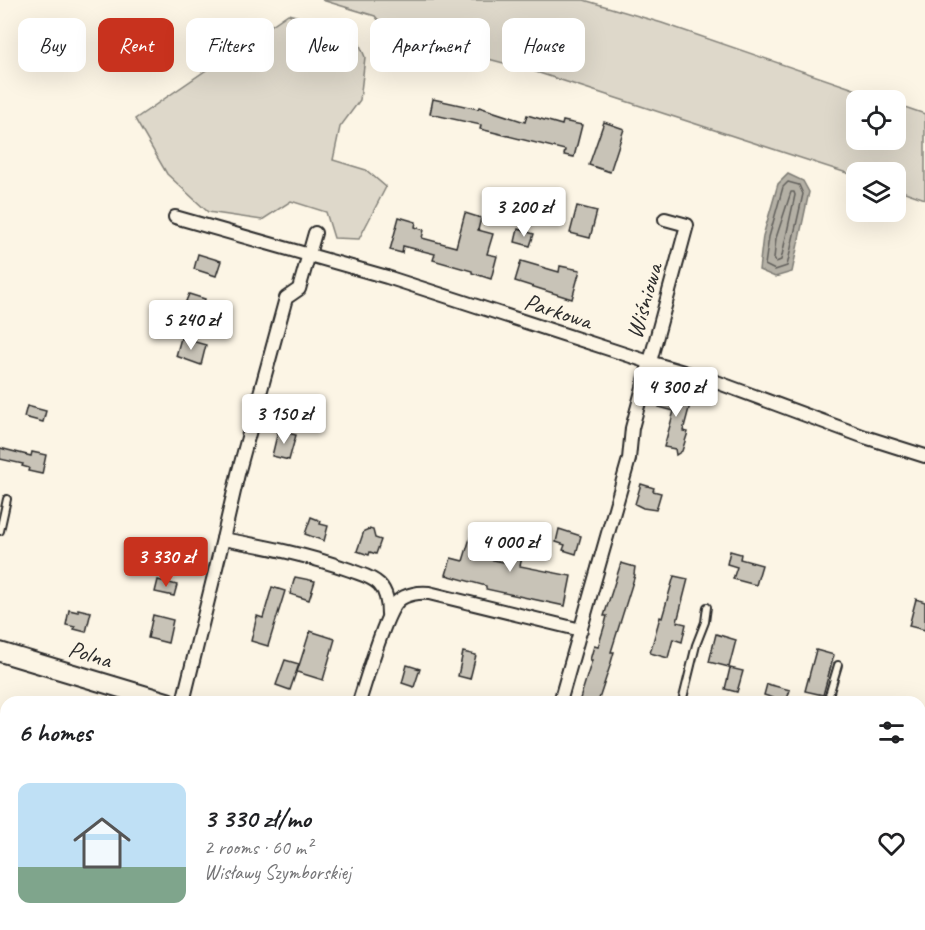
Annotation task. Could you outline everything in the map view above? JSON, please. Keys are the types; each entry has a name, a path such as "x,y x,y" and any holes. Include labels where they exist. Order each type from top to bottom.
{"street":[{"name":"Parkowa","path":"175,217 387,277 711,380 865,437 925,456"},
{"name":"Wiśniowa","path":"562,696 629,459 632,428 687,225 665,219"},
{"path":"184,696 237,474 286,298 299,289 315,234"},
{"path":"223,539 302,554 368,577 384,590 388,601 388,615"},
{"path":"361,696 388,615 398,600 410,595 424,592 581,630"},
{"name":"Polna","path":"0,652 147,696"}],"lane":[{"path":"0,531 7,499"},
{"path":"683,696 696,645 705,622 707,607"},
{"path":"829,696 838,664"}],"shaded area":[{"path":"322,0 584,0 662,23 857,90 846,90 846,150 906,150 906,107 925,114 925,199 906,192 906,162 846,162 846,173 536,72 585,72 585,18 502,18 502,63 490,60 490,18 377,18"},
{"path":"288,14 304,18 286,18 286,72 358,72 358,40 365,57 360,100 340,127 333,160 366,170 386,187 359,239 334,238 326,212 291,201 262,220 208,212 167,174 135,119 203,72 274,72 274,24"}],"water":[{"path":"788,174 803,181 809,192 792,272 775,277 759,270 763,236 778,184"}],"building":[{"path":"433,99 478,109 479,107 525,122 527,115 562,125 563,121 582,125 574,157 564,155 565,150 480,129 481,125 430,114"},
{"path":"604,122 624,129 610,172 589,165"},
{"path":"577,206 597,211 590,238 570,233"},
{"path":"465,213 481,218 478,230 493,234 487,254 497,256 491,279 433,260 435,254 403,246 402,253 390,250 399,217 416,222 415,227 424,230 422,238 456,247"},
{"path":"518,229 534,234 530,246 515,242"},
{"path":"198,254 221,261 216,276 194,269"},
{"path":"521,261 559,272 560,266 580,270 572,299 515,281"},
{"path":"189,294 205,299 199,324 179,318"},
{"path":"181,338 206,345 201,365 176,356"},
{"path":"663,389 692,397 683,431 688,432 682,451 676,455 675,449 664,447 674,411 659,407"},
{"path":"27,406 46,411 43,422 24,417"},
{"path":"278,431 296,435 289,460 272,456"},
{"path":"0,448 31,456 32,452 46,455 42,474 28,471 29,468 22,466 23,464 0,459"},
{"path":"641,484 661,493 656,510 635,504"},
{"path":"311,517 321,521 320,524 328,526 324,541 305,534"},
{"path":"559,529 581,536 576,554 563,550 565,545 556,542"},
{"path":"373,530 375,538 381,540 376,554 370,552 369,555 357,551 364,531"},
{"path":"518,530 528,532 520,566 571,576 565,606 486,589 486,586 446,575 451,558 463,561 471,535 488,540 483,558 508,563"},
{"path":"730,551 741,554 740,559 762,565 756,585 733,579 737,567 727,564"},
{"path":"621,563 635,567 635,575 600,696 581,696 594,646 598,647 605,624 607,616 604,616"},
{"path":"674,576 688,579 677,622 686,624 682,642 673,639 668,658 650,653"},
{"path":"295,577 315,581 309,600 290,594"},
{"path":"158,580 177,585 174,596 155,592"},
{"path":"272,587 285,591 268,646 251,641 257,616 263,618"},
{"path":"916,599 925,602 925,630 909,626"},
{"path":"78,609 91,612 86,632 66,625 69,610 78,612"},
{"path":"153,615 173,620 168,643 148,638"},
{"path":"310,631 335,639 323,680 297,672"},
{"path":"716,634 736,640 729,667 709,662"},
{"path":"816,650 834,655 823,695 805,691"},
{"path":"463,652 476,655 470,679 458,676"},
{"path":"285,660 299,664 290,690 276,685"},
{"path":"407,665 420,669 414,687 402,683"},
{"path":"730,668 743,671 737,692 725,689"},
{"path":"767,684 790,690 788,696 764,695"}]}
